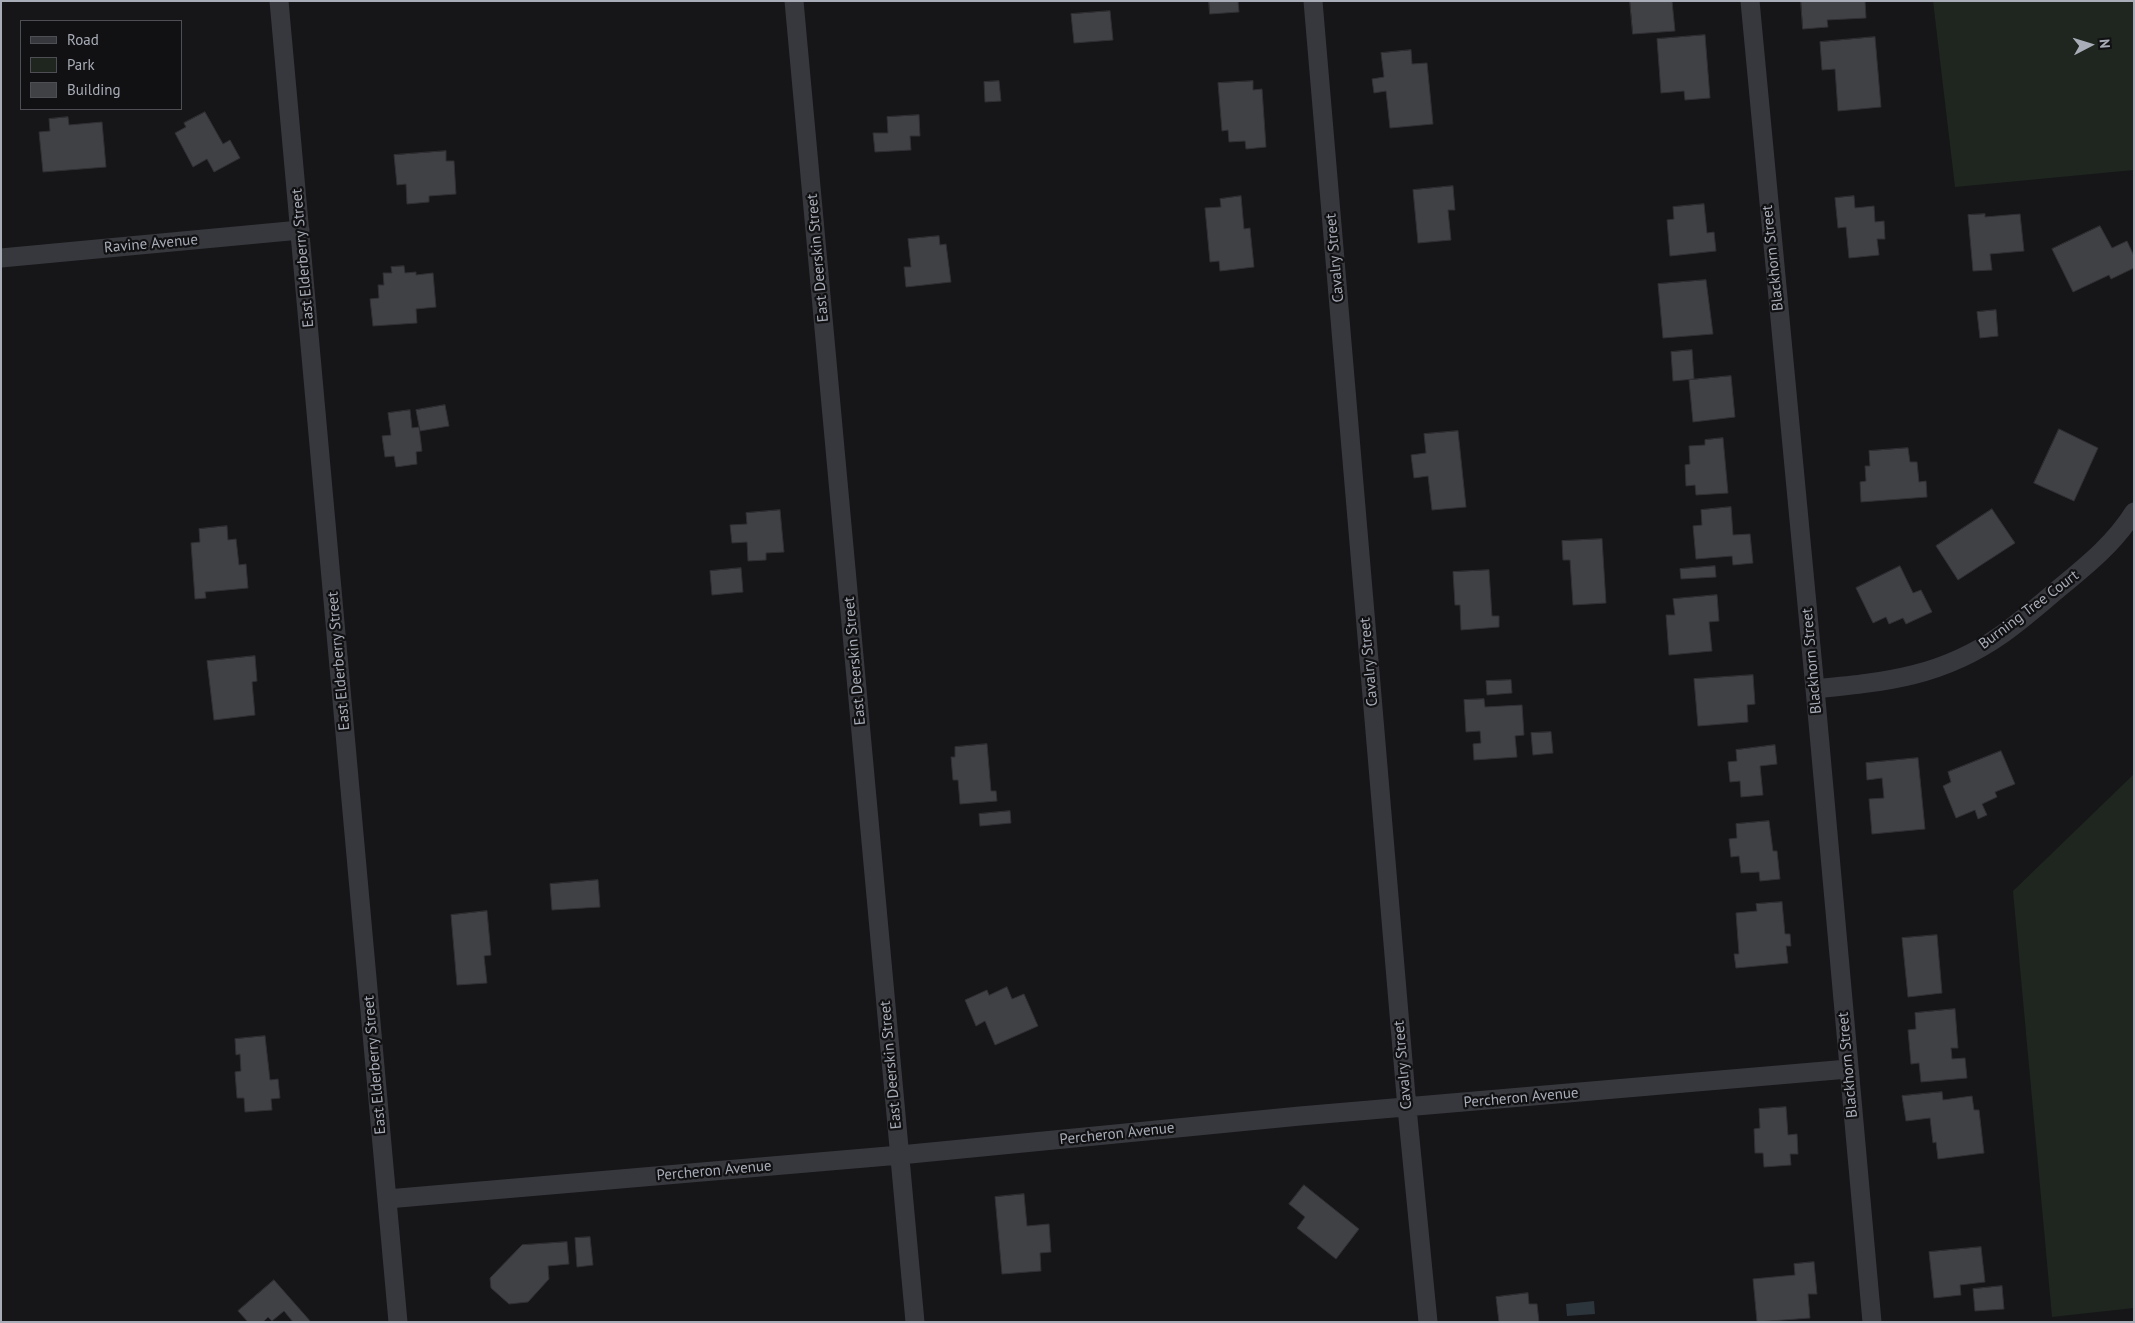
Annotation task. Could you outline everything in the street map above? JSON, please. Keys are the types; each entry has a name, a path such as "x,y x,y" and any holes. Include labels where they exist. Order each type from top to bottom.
{"street":[{"name":"East Elderberry Street","path":"279,1 398,1322"},
{"name":"East Deerskin Street","path":"794,1 915,1322"},
{"name":"Cavalry Street","path":"1313,1 1407,1108 1428,1322"},
{"name":"Blackhorn Street","path":"1750,1 1872,1322"},
{"name":"Ravine Avenue","path":"1,258 300,230"},
{"name":"Burning Tree Court","path":"1815,689 1886,682 1938,669 1972,653 2002,635 2098,556 2123,530 2134,512"},
{"name":"Percheron Avenue","path":"387,1199 900,1155 1300,1116 1848,1069"}],"green space":[{"path":"1933,1 2134,1 2134,170 1955,187"},
{"path":"2134,774 2134,1308 2052,1317 2013,891"}],"shaded area":[{"path":"1594,1301 1595,1314 1567,1316 1566,1304"}],"building":[{"path":"1209,1 1238,1 1239,12 1210,14"},
{"path":"1630,1 1672,1 1675,31 1633,34"},
{"path":"1801,1 1865,1 1866,18 1827,20 1828,27 1803,29"},
{"path":"1110,11 1113,40 1074,43 1071,14"},
{"path":"1705,35 1710,98 1685,100 1684,91 1661,93 1657,39"},
{"path":"1875,37 1881,107 1838,111 1835,69 1822,70 1820,42"},
{"path":"1411,50 1412,64 1427,63 1433,124 1390,128 1386,91 1374,93 1372,79 1384,77 1381,53"},
{"path":"999,81 1001,101 985,102 984,82"},
{"path":"1253,81 1253,90 1262,89 1266,147 1246,149 1245,141 1229,142 1228,130 1222,131 1218,83"},
{"path":"205,112 223,144 230,140 240,158 214,172 207,159 193,167 175,133 186,127 184,123"},
{"path":"919,115 920,136 910,136 911,150 875,152 873,133 888,133 887,117"},
{"path":"68,117 69,125 102,122 106,167 43,172 39,132 50,131 49,119"},
{"path":"446,151 446,161 454,161 456,194 429,196 429,202 407,204 406,184 397,185 394,155"},
{"path":"1453,186 1455,210 1448,210 1451,240 1418,243 1413,190"},
{"path":"1241,196 1244,229 1250,228 1254,267 1220,271 1219,261 1210,262 1205,208 1221,207 1220,199"},
{"path":"1854,196 1855,208 1874,206 1875,222 1884,221 1885,239 1877,239 1879,255 1849,258 1846,227 1838,228 1835,198"},
{"path":"1704,204 1707,233 1714,232 1716,251 1670,256 1667,220 1674,219 1673,207"},
{"path":"1985,214 1985,217 2020,214 2024,251 1990,254 1992,270 1973,271 1968,215"},
{"path":"2100,226 2112,248 2127,241 2134,256 2134,268 2111,279 2109,275 2073,292 2052,249"},
{"path":"939,236 940,245 946,244 951,282 906,287 904,267 911,267 908,239"},
{"path":"404,266 405,273 416,272 416,275 433,273 436,307 416,309 417,323 373,326 370,299 379,298 378,285 384,285 383,273 392,273 391,267"},
{"path":"1706,280 1713,334 1663,338 1658,284"},
{"path":"1996,310 1998,336 1980,338 1977,312"},
{"path":"1692,350 1694,379 1673,381 1671,352"},
{"path":"1731,376 1735,417 1693,422 1689,380"},
{"path":"445,405 449,426 420,431 416,410"},
{"path":"410,410 412,428 419,427 422,451 416,452 417,464 396,467 394,456 385,457 382,436 391,435 388,413"},
{"path":"2059,429 2098,448 2074,501 2034,483"},
{"path":"1458,431 1466,507 1432,510 1428,476 1414,478 1411,455 1426,453 1424,434"},
{"path":"1723,438 1728,493 1696,495 1695,485 1686,486 1685,465 1690,464 1689,446 1705,445 1705,440"},
{"path":"1908,448 1910,462 1917,462 1919,482 1926,481 1927,497 1861,502 1860,482 1866,481 1865,466 1870,466 1869,451"},
{"path":"1731,507 1733,535 1750,534 1753,563 1733,565 1732,556 1696,559 1693,526 1702,525 1701,510"},
{"path":"1992,509 2015,543 1958,580 1936,546"},
{"path":"780,510 784,552 766,553 766,560 748,561 747,542 732,543 730,525 747,524 746,513"},
{"path":"227,526 228,540 236,539 239,565 246,564 248,588 205,592 206,598 195,599 191,543 200,542 199,529"},
{"path":"1602,539 1606,603 1573,605 1570,560 1563,560 1562,541"},
{"path":"1715,566 1716,577 1681,579 1680,569"},
{"path":"1900,566 1913,593 1921,590 1932,612 1906,624 1903,618 1889,624 1886,617 1873,623 1856,588"},
{"path":"741,568 743,592 712,595 710,571"},
{"path":"1489,570 1492,616 1499,616 1499,627 1461,630 1460,605 1455,605 1453,572"},
{"path":"1717,595 1719,621 1709,622 1712,651 1669,655 1666,615 1675,615 1673,599"},
{"path":"255,656 257,681 252,682 255,715 214,720 207,661"},
{"path":"1753,675 1755,704 1747,705 1748,722 1698,726 1694,679"},
{"path":"1511,680 1512,693 1487,695 1486,681"},
{"path":"1484,699 1485,707 1522,705 1524,735 1515,736 1517,757 1474,760 1473,744 1481,743 1480,731 1466,732 1464,700"},
{"path":"1551,732 1553,753 1533,755 1531,733"},
{"path":"987,744 991,791 996,791 997,801 960,804 958,780 953,780 951,757 955,757 955,747"},
{"path":"1775,745 1777,764 1760,766 1763,795 1741,797 1740,781 1730,782 1728,762 1737,761 1736,750"},
{"path":"2001,751 2015,784 1995,792 1997,797 1982,804 1987,815 1978,819 1975,810 1956,818 1943,786 1951,782 1948,772"},
{"path":"1918,758 1925,829 1872,834 1869,799 1884,798 1882,778 1867,780 1866,763"},
{"path":"1010,811 1011,823 980,826 979,814"},
{"path":"1769,821 1773,851 1777,851 1780,879 1760,881 1759,872 1741,873 1739,856 1731,857 1729,839 1737,838 1736,824"},
{"path":"598,880 600,907 552,910 550,884"},
{"path":"1782,902 1785,934 1790,934 1791,946 1786,946 1788,963 1736,968 1734,954 1739,954 1736,913 1757,911 1756,904"},
{"path":"487,911 491,955 484,956 487,983 457,985 451,915"},
{"path":"1937,935 1942,993 1908,997 1902,938"},
{"path":"1007,987 1012,999 1024,994 1038,1026 995,1045 985,1021 976,1026 965,1000 987,990 989,995"},
{"path":"1955,1009 1958,1048 1951,1048 1952,1059 1965,1058 1967,1078 1921,1082 1919,1063 1911,1064 1908,1030 1916,1029 1915,1013"},
{"path":"265,1036 270,1080 278,1079 280,1098 271,1099 272,1110 245,1112 244,1098 237,1098 235,1072 241,1071 240,1054 236,1055 235,1039"},
{"path":"1942,1092 1943,1100 1972,1096 1974,1110 1979,1110 1984,1153 1938,1159 1936,1142 1933,1143 1930,1118 1906,1121 1902,1096"},
{"path":"1786,1107 1788,1135 1797,1134 1798,1154 1790,1154 1791,1165 1764,1167 1763,1153 1755,1153 1754,1129 1760,1128 1759,1109"},
{"path":"1304,1185 1359,1229 1336,1259 1297,1228 1305,1217 1289,1204"},
{"path":"1024,1194 1027,1226 1049,1224 1051,1252 1040,1253 1041,1271 1002,1274 995,1197"},
{"path":"590,1237 593,1265 577,1267 575,1238"},
{"path":"567,1242 569,1264 548,1266 549,1279 528,1302 509,1304 491,1288 490,1278 522,1245"},
{"path":"1981,1247 1985,1282 1960,1285 1961,1295 1934,1298 1929,1252"},
{"path":"1814,1262 1817,1294 1808,1294 1810,1318 1757,1322 1753,1279 1795,1275 1794,1264"},
{"path":"274,1280 311,1322 293,1322 284,1311 272,1321 268,1317 263,1322 248,1322 238,1311"},
{"path":"2002,1286 2004,1309 1975,1311 1973,1289"},
{"path":"1528,1293 1529,1304 1537,1304 1539,1322 1499,1322 1496,1297"}]}
